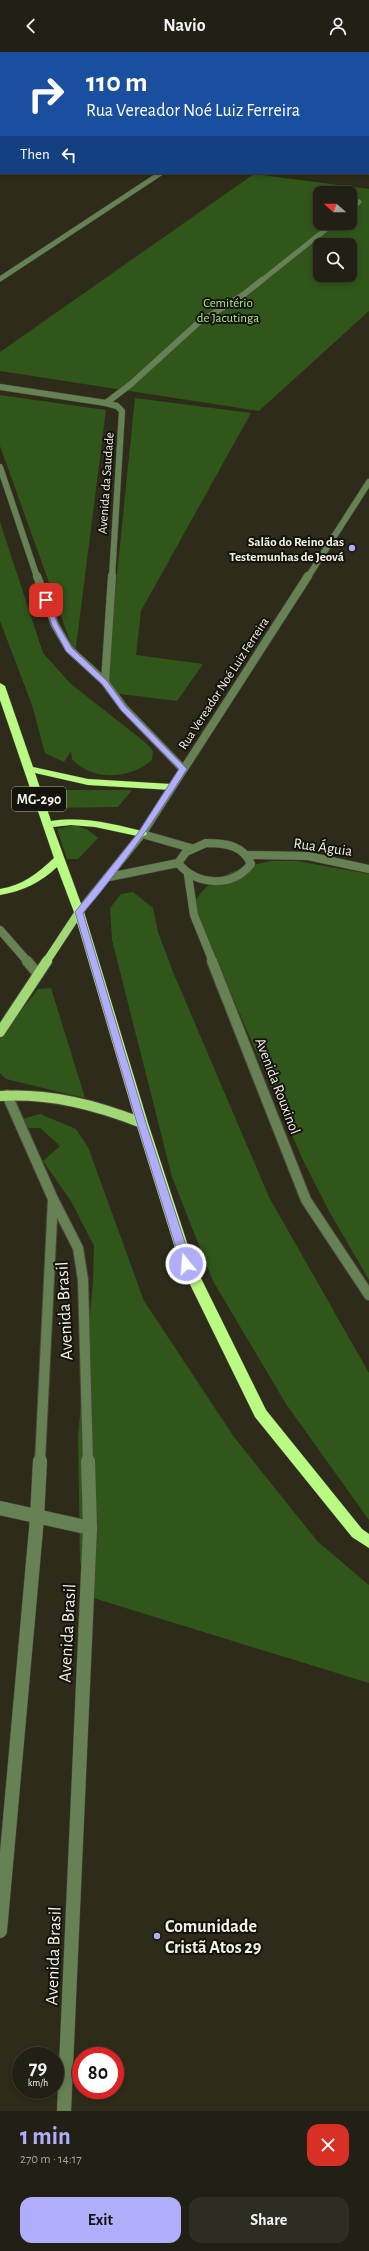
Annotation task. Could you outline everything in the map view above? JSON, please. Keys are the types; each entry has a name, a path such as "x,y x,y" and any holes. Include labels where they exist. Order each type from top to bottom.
{"highway":[{"name":"MG-290","path":"0,686 58,859 79,912 186,1264 260,1413 357,1533 369,1542"},
{"path":"28,769 88,782 171,787"},
{"path":"47,825 62,822 84,822 105,825 142,834"},
{"path":"0,892 19,890 41,877 58,859"}],"main road":[{"path":"0,1032 79,912"},
{"path":"4,1096 46,1096 112,1111 142,1123"}],"street":[{"path":"0,279 159,174"},
{"path":"106,403 131,384 198,323 243,295 325,230"},
{"name":"Avenida da Saudade","path":"0,388 106,403 117,406 122,411 104,682"},
{"path":"0,467 55,625 69,649 104,682 124,708 183,769"},
{"name":"Rua Vereador Noé Luiz Ferreira","path":"79,912 110,877 142,834 369,482"},
{"path":"142,834 191,848"},
{"path":"206,843 223,844 238,848 248,855 251,864 246,872 234,878 218,881 202,880 188,875 183,872 178,863 181,854 191,848 206,843"},
{"name":"Rua Águia","path":"248,855 308,856 369,868"},
{"path":"110,877 178,863"},
{"name":"Avenida Rouxinol","path":"188,875 194,915 306,1200 369,1295"},
{"path":"0,930 38,974"},
{"path":"4,1096 53,1200"},
{"name":"Avenida Brasil","path":"0,1931 37,1518 53,1200"},
{"name":"Avenida Brasil","path":"53,1200 78,1248 83,1280 90,1528 64,2111"},
{"path":"0,1508 37,1518 90,1528"}],"green space":[{"name":"Cemitério de Jacutinga","path":"254,174 346,186 313,186 313,230 357,230 357,187 369,189 369,311 259,411 0,371 0,352"},
{"path":"0,395 106,410 75,655 0,446"},
{"path":"135,398 251,413 141,611 136,655 203,664 177,701 105,692"},
{"path":"0,522 43,653 71,684 146,743 153,751 152,760 143,766 123,774 101,774 90,772 80,766 72,759 71,751 64,762 45,753 32,705 0,621"},
{"path":"55,787 67,790 132,790 118,807 52,808 41,788"},
{"path":"75,825 88,830 98,838 78,859 67,859 57,829"},
{"path":"271,861 297,861 369,874 369,1280 330,1213 302,1158 193,905 199,895 207,887 226,874 249,866"},
{"path":"133,892 153,908 158,932 173,972 269,1197 369,1373 369,1520 286,1404 213,1281 172,1177 112,940 110,908 121,894"},
{"path":"51,988 85,1098 6,1079 0,1073 0,1038 38,989"},
{"path":"40,1114 76,1129 88,1147 144,1301 234,1437 318,1542 369,1585 369,1683 87,1596 80,1561 78,1435 93,1283 94,1246 71,1201 43,1161 60,1146 40,1128 26,1128 22,1119"}],"place":[{"name":"Salão do Reino das Testemunhas de Jeová","path":"352,548"},
{"name":"Comunidade Cristã Atos 29","path":"157,1936"}],"route":[{"path":"46,600 55,625 69,649 104,682 124,708 183,769 142,834 110,877 79,912 186,1264"}]}
